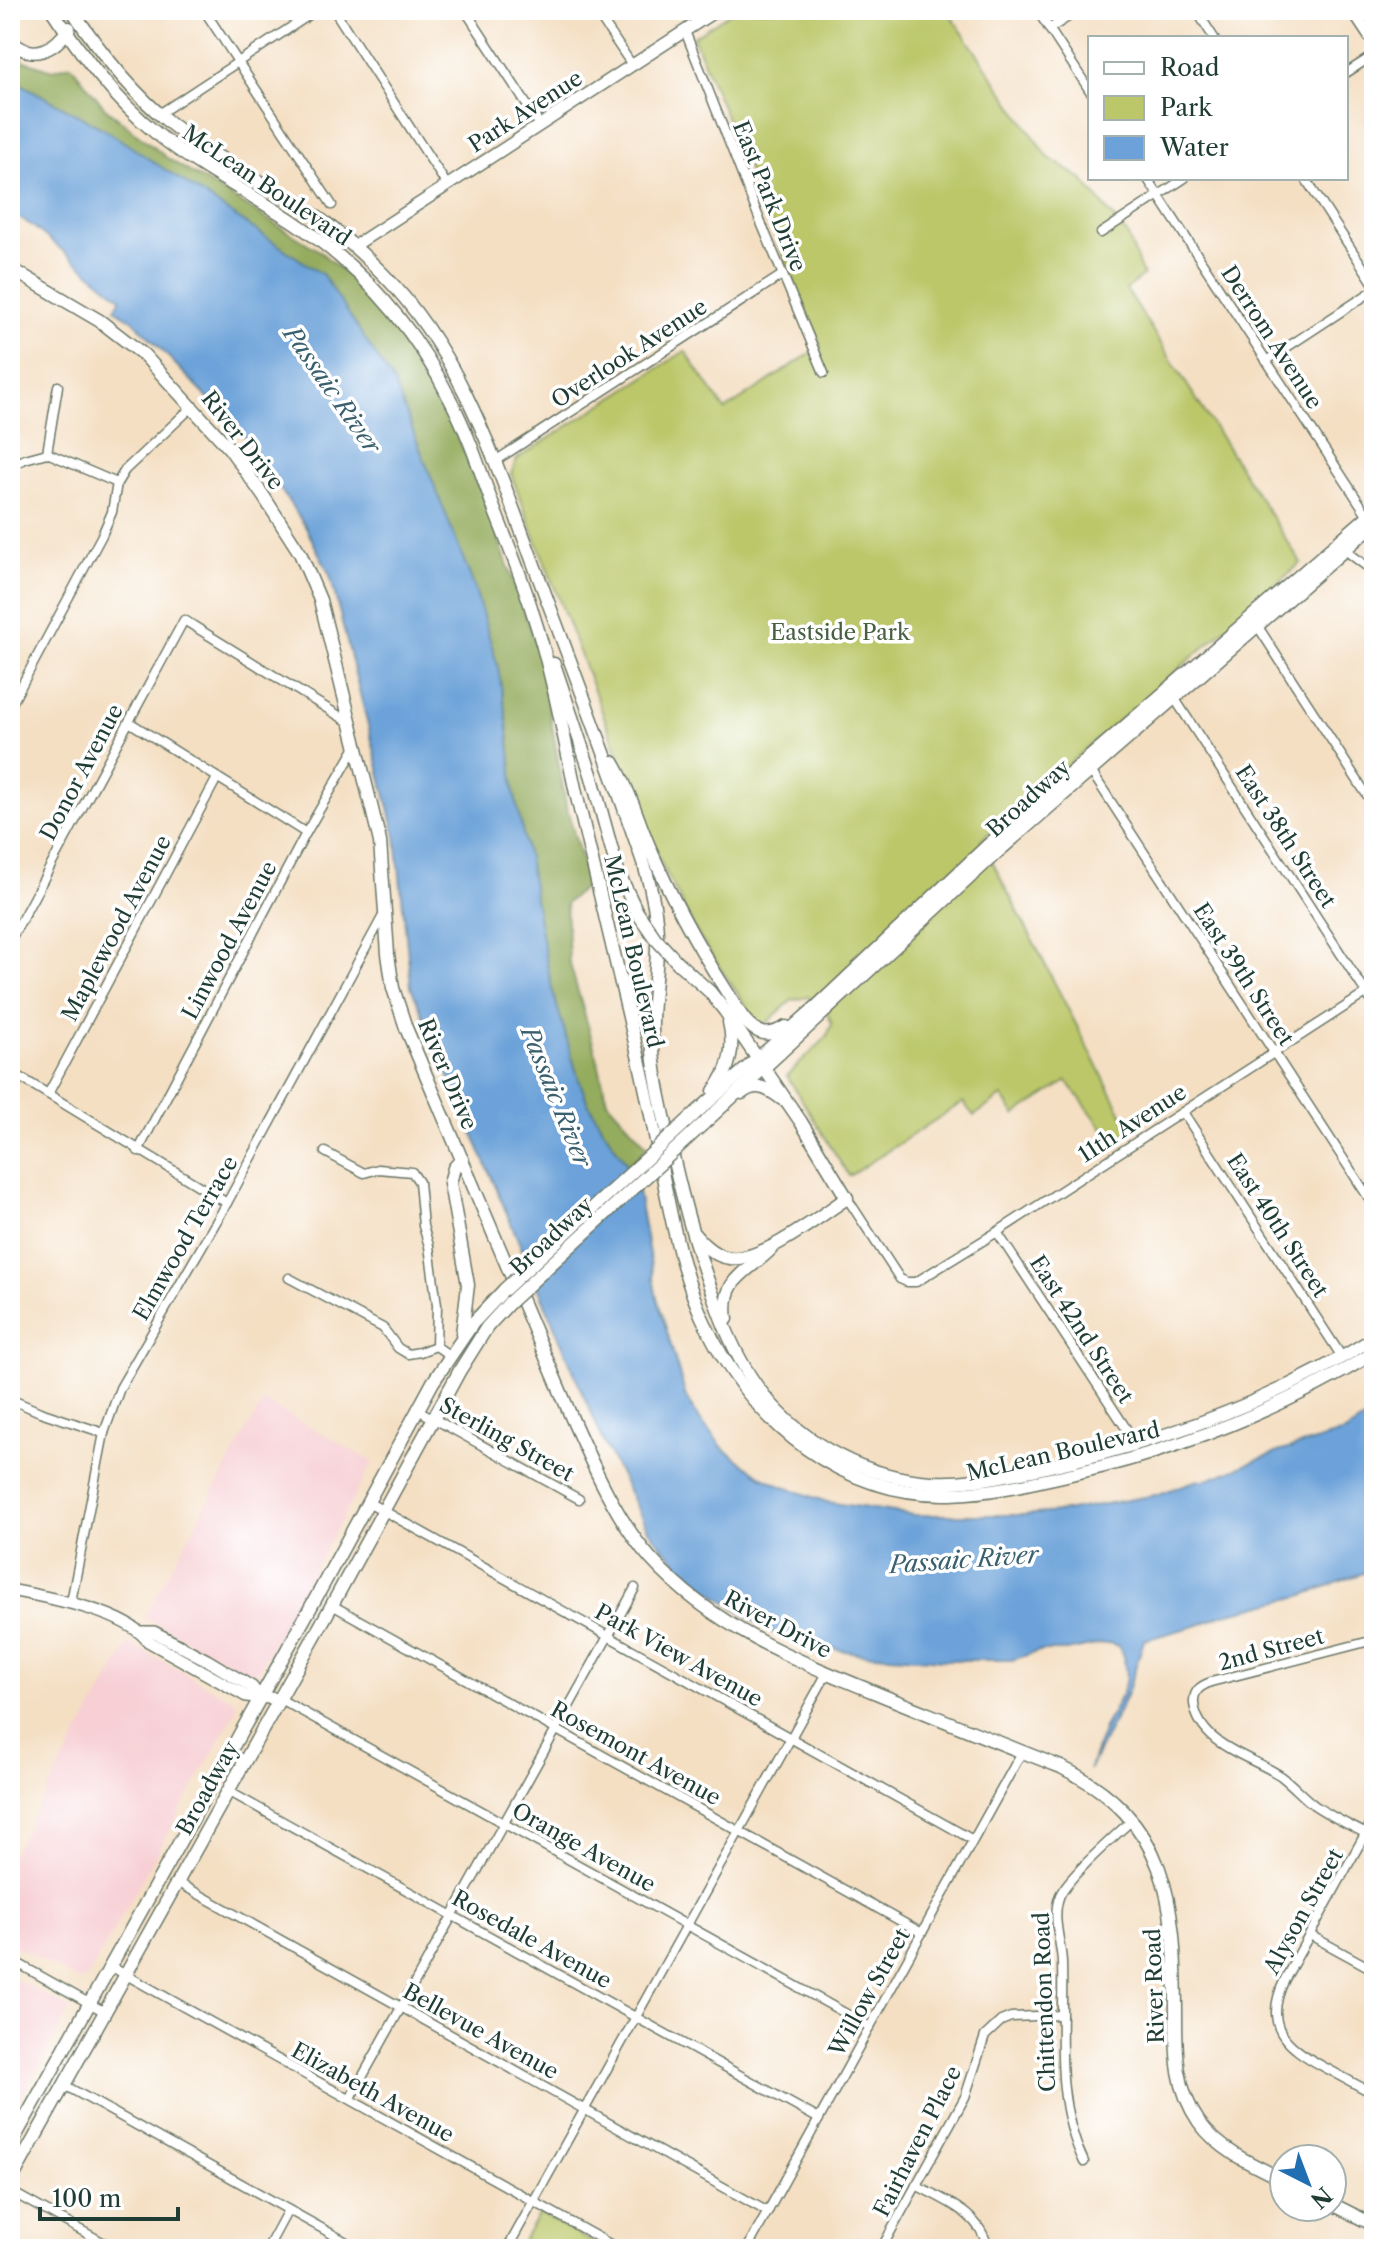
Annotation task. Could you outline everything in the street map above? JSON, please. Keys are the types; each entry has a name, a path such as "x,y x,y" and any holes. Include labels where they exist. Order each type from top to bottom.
{"main road":[{"name":"McLean Boulevard","path":"52,10 103,81 151,130 194,161 323,242 360,275 394,312 424,352 457,412 534,616 639,1060 685,1272 703,1320 728,1365 758,1407 783,1431 823,1461 870,1482 921,1493 974,1493 1103,1467 1180,1444 1273,1407 1374,1353"},
{"name":"McLean Boulevard","path":"72,11 121,76 159,114 216,156 311,213 354,246 396,288 436,339 467,393 596,731 639,849 653,898 657,945 652,1014 653,1057 692,1231 731,1342 756,1385 791,1423 830,1452 889,1475 930,1482 973,1481 1070,1462 1199,1425 1291,1385 1374,1338"},
{"path":"10,40 28,51 42,52 55,46 72,24 72,11"},
{"name":"River Drive","path":"10,268 121,336 144,355 239,461 305,565 320,600 380,842 393,988 406,1028 573,1421 637,1541 672,1580 718,1617 767,1646 1028,1754"},
{"name":"Broadway","path":"1254,621 1345,550 1372,517"},
{"name":"Broadway","path":"10,2146 459,1341 505,1289 818,1011 987,846 1087,765 1372,517"},
{"path":"534,616 576,727 618,872 637,912 655,938 725,1011 791,1106 847,1198 778,1243 738,1276 728,1291 725,1308 731,1342"},
{"path":"596,731 622,776 649,846 688,929 744,1019 757,1030 772,1034 818,1011"},
{"path":"700,1118 730,1062 732,1038 725,1011"},
{"path":"700,1118 748,1088 759,1086 769,1089 791,1106"},
{"name":"Broadway","path":"10,2182 471,1350 510,1302 700,1118"},
{"path":"462,1159 454,1168 450,1183 469,1290 485,1300 505,1289"},
{"path":"692,1231 707,1248 728,1258 744,1257 778,1243"},
{"path":"459,1341 465,1325 468,1285"},
{"name":"River Road","path":"1028,1754 1061,1767 1105,1793 1133,1819 1149,1844 1171,1919 1175,1944 1177,2055 1186,2100 1200,2123 1218,2143 1268,2172"},
{"path":"1348,2212 1374,2225"}],"street":[{"path":"204,10 332,205"},
{"path":"159,114 317,10"},
{"path":"334,10 447,185"},
{"path":"465,10 540,125"},
{"path":"595,10 632,65"},
{"name":"Park Avenue","path":"354,246 717,10"},
{"path":"1037,10 1088,88"},
{"path":"1049,29 1079,10"},
{"path":"1196,10 1213,36"},
{"path":"1352,10 1374,43"},
{"name":"East Park Drive","path":"685,31 824,373"},
{"path":"1348,72 1374,55"},
{"name":"Derrom Avenue","path":"1148,180 1372,517"},
{"path":"1101,233 1182,180"},
{"path":"1266,361 1374,287 1306,180"},
{"name":"Overlook Avenue","path":"495,461 782,275"},
{"path":"47,453 58,386"},
{"path":"10,707 102,535 112,512 117,483 135,459 192,407"},
{"path":"10,466 47,453 117,483"},
{"path":"1345,550 1374,572"},
{"name":"Donor Avenue","path":"10,941 184,620 349,722"},
{"path":"1254,621 1373,800"},
{"name":"East 38th Street","path":"1171,693 1370,990 1374,1005"},
{"path":"129,722 306,833"},
{"name":"Linwood Avenue","path":"138,1151 306,833 356,747"},
{"name":"East 39th Street","path":"1087,765 1374,1206"},
{"name":"Maplewood Avenue","path":"48,1094 217,778"},
{"name":"Elmwood Terrace","path":"71,1602 104,1433 120,1388 227,1203 385,911"},
{"name":"11th Avenue","path":"847,1198 897,1275 907,1282 921,1280 1370,990"},
{"path":"10,1071 227,1203"},
{"name":"East 40th Street","path":"1183,1112 1342,1357"},
{"path":"325,1152 364,1173 378,1169 412,1172 419,1182 419,1202 437,1305 436,1346"},
{"name":"East 42nd Street","path":"997,1232 1137,1445"},
{"path":"289,1278 383,1328 398,1348 408,1354 436,1346"},
{"path":"436,1346 449,1355"},
{"path":"10,1399 104,1433"},
{"name":"Sterling Street","path":"418,1410 579,1499"},
{"name":"Park View Avenue","path":"368,1502 973,1840"},
{"path":"350,2099 635,1588"},
{"path":"10,1590 71,1602 142,1632 154,1632 252,1687 260,1698 280,1699"},
{"name":"Rosemont Avenue","path":"332,1605 922,1933"},
{"name":"2nd Street","path":"1370,1836 1314,1804 1283,1777 1209,1734 1199,1719 1194,1700 1198,1689 1211,1682 1374,1640"},
{"path":"507,2249 827,1673"},
{"name":"Orange Avenue","path":"280,1699 870,2027"},
{"name":"Willow Street","path":"747,2249 973,1840 1028,1754"},
{"name":"Rosedale Avenue","path":"228,1791 819,2119"},
{"name":"Alyson Street","path":"1374,1818 1370,1836 1310,1935 1281,1988 1276,2007 1281,2034 1294,2050 1374,2094"},
{"name":"Chittendon Road","path":"1084,2162 1072,2135 1065,2105 1062,1964 1056,1915 1061,1895 1074,1877 1133,1819"},
{"name":"Bellevue Avenue","path":"177,1882 768,2212"},
{"path":"1310,1935 1374,1970"},
{"path":"10,1959 105,2012"},
{"name":"Elizabeth Avenue","path":"110,1966 619,2249"},
{"name":"Fairhaven Place","path":"881,2249 965,2097 981,2046 993,2028 1011,2017 1062,2015"},
{"path":"64,2085 359,2249"},
{"path":"916,2185 970,2216 982,2231 988,2249"},
{"path":"10,2191 115,2249"},
{"path":"267,2249 288,2210"}],"shaded area":[{"path":"263,1401 373,1462 259,1670 253,1674 144,1618"},
{"path":"129,1643 233,1700 236,1711 87,1978 79,1981 10,1943 10,1858"},
{"path":"10,1976 70,2009 10,2117"}],"green space":[{"name":"Eastside Park","path":"735,10 947,10 1048,157 1083,180 1127,234 1143,276 1126,289 1301,563 981,840 1131,1131 1114,1143 1067,1081 1015,1115 1002,1096 974,1116 963,1102 849,1176 787,1076 826,1038 832,1024 826,1010 809,997 792,1000 761,1028 698,935 657,855 511,474 517,459 685,351 725,410 821,346 693,37"},
{"path":"10,49 17,58 52,70 71,65 105,108 167,158 318,250 376,305 418,359 448,415 482,493 539,653 566,805 588,884 566,903 569,961 607,1101 648,1147 628,1166 587,1101 577,1074 552,989 542,939 514,791 498,667 474,586 394,383 109,132 10,78"},
{"path":"539,2213 604,2249 518,2249"}],"water":[{"name":"Passaic River","path":"10,78 109,132 323,275 394,383 474,586 498,667 514,791 542,939 552,989 577,1074 587,1101 637,1186 656,1294 686,1397 723,1448 759,1475 827,1502 914,1515 1023,1515 1156,1495 1345,1432 1374,1413 1374,1569 1301,1596 1221,1615 1202,1624 1144,1640 1127,1694 1089,1770 1104,1728 1123,1692 1126,1677 1124,1656 1118,1646 1110,1643 1067,1651 1039,1651 1012,1660 945,1660 862,1654 795,1642 769,1631 710,1591 664,1549 646,1526 604,1443 411,987 396,836 330,575 305,526 246,438 134,321 115,309 121,298 30,224 10,213"}]}
